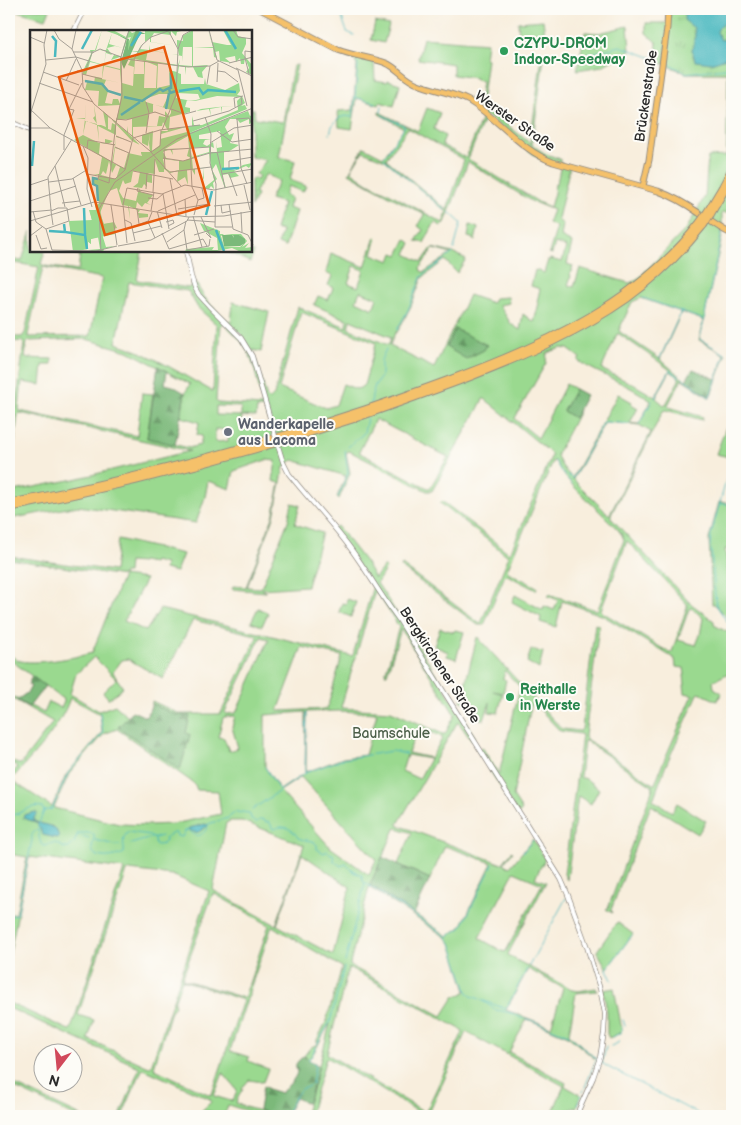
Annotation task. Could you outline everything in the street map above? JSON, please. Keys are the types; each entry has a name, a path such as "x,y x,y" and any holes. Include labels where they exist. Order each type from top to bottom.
{"highway":[{"path":"709,213 732,168"},
{"path":"9,508 87,492 178,470 294,438 489,370 533,351 609,311 648,282 682,250 732,178"},
{"path":"9,503 192,462 366,412"}],"main road":[{"name":"Werster Straße","path":"260,9 338,50 384,62 415,84 448,92 468,101 544,158 668,195 732,234"},
{"name":"Brückenstraße","path":"643,186 649,160 668,9"}],"street":[{"path":"74,30 85,9"},
{"path":"9,121 30,131"},
{"name":"Bergkirchener Straße","path":"186,252 195,288 209,306 241,338 252,356 283,462 289,474 340,535 400,620 561,878 587,947 605,1014 600,1057 579,1109 578,1116"}],"green space":[{"path":"10,9 50,9 46,19"},
{"path":"670,9 732,9 732,178 726,177 728,73 686,73 664,64"},
{"path":"543,20 545,35 519,37 518,22"},
{"path":"375,22 389,25 384,43 371,40"},
{"path":"646,23 669,23 732,56 732,213 722,213 723,232 700,338 726,355 710,398 682,379 668,405 669,407 703,417 702,420 666,410 663,411 611,518 690,603 714,621 714,625 731,634 732,673 713,681 714,688 722,693 717,701 700,693 698,694 666,765 653,800 672,812 677,803 706,821 698,834 651,805 611,910 612,913 606,909 608,908 653,788 652,786 584,741 580,777 586,779 599,789 591,804 578,796 567,880 564,874 582,735 560,731 532,701 513,796 522,810 518,815 477,750 482,747 499,774 520,687 505,671 503,679 506,680 503,693 493,691 503,694 498,713 489,712 490,702 484,720 477,718 479,706 461,701 477,637 480,638 560,727 580,731 582,729 595,624 599,626 586,739 655,784 693,695 685,693 684,668 676,667 675,659 602,615 562,601 556,627 540,622 541,617 512,602 515,595 543,610 544,606 554,610 558,600 548,596 549,594 596,610 598,609 624,540 621,534 572,484 555,461 553,461 507,570 537,587 536,590 505,575 484,625 478,625 401,567 402,565 481,623 508,556 440,503 442,501 510,553 551,454 483,399 432,491 427,491 349,451 346,453 350,473 339,499 337,497 346,476 293,460 284,467 274,517 247,587 261,588 288,521 292,503 300,505 295,524 322,533 307,586 262,589 266,592 232,589 233,586 246,587 273,517 280,483 273,481 276,461 266,460 234,471 230,489 208,481 205,497 196,523 78,506 9,519 9,510 12,509 9,492 75,479 190,451 20,413 18,415 9,491 9,471 15,414 9,411 9,408 16,408 24,343 22,341 9,342 9,337 22,337 25,333 39,267 9,262 9,259 22,261 30,234 30,252 45,252 41,264 45,266 78,271 80,255 75,254 75,252 142,252 137,280 189,288 192,284 196,283 211,305 231,323 233,302 269,312 261,352 253,350 267,398 270,399 274,395 298,307 346,327 348,320 314,305 318,296 328,300 333,288 328,285 332,276 326,273 331,253 365,267 375,237 377,238 372,254 390,261 393,253 398,255 406,239 411,243 406,254 422,262 432,248 453,253 466,259 457,273 445,260 422,278 411,306 390,345 434,368 469,295 492,303 494,298 508,297 509,303 499,305 511,324 520,330 523,314 534,322 539,303 537,302 540,289 531,286 535,270 544,273 550,259 562,262 566,247 555,243 552,254 549,253 557,227 548,223 553,210 531,201 468,162 445,223 441,226 435,222 424,243 416,241 423,230 418,226 425,215 349,173 364,147 383,157 404,128 379,114 379,112 418,131 427,108 440,113 434,129 445,136 442,145 466,158 483,115 468,98 479,104 482,81 476,80 476,78 453,75 453,64 418,59 423,38 487,43 485,58 487,59 481,105 530,143 542,56 544,57 532,145 546,154 560,159 560,164 538,158 486,115 468,159 540,203 550,207 561,164 570,166 558,219 563,224 561,237 572,243 567,264 573,266 568,285 574,287 580,268 629,283 637,280 687,228 705,196 708,157 727,156 728,73 686,73 664,64 656,63 653,61 656,60 657,43 646,33","holes":["408,128 464,160 447,210 386,159","363,151 385,160 447,212 443,223 368,183 351,170","433,249 451,254 424,272 420,268","354,266 364,270 358,287 348,283","43,267 102,278 90,336 29,337","129,282 188,291 198,308 217,325 213,391 165,364 116,343","360,291 377,298 373,309 356,301","641,298 681,312 660,359 619,330 632,302","301,312 376,343 364,385 356,389 343,384 336,405 326,408 279,388","681,313 703,320 699,340 725,356 710,396 681,377 660,359","350,320 391,337 389,344 348,328","224,323 249,354 263,404 262,406 218,403 216,401 221,325","617,334 670,370 655,397 602,368","86,339 128,351 190,384 185,393 181,417 199,422 197,435 202,436 200,445 189,448 147,438 153,394 142,393 137,436 20,411 22,382 41,385 43,365 52,365 52,359 25,358 27,342","561,348 568,349 580,358 578,361 651,401 639,424 630,423 638,408 618,394 572,478 561,464 557,454 579,411 577,410 574,417 563,411 575,389 566,384 538,438 515,418 546,363 547,353","670,371 679,377 679,380 664,405 656,398","216,406 241,407 241,416 216,415","257,408 266,409 271,427 241,425 242,416 256,417","375,419 448,457 430,488 428,488 360,453","605,422 639,425 651,432 610,514 573,479","215,429 229,430 228,441 215,442","627,541 687,604 672,652 670,653 601,610","692,608 703,618 696,645 678,640 689,609"]},
{"path":"628,26 630,51 602,66 577,70 585,32 599,33"},
{"path":"348,56 374,62 375,80 387,82 388,80 400,84 394,106 380,102 379,105 357,98 352,129 339,127 338,111 353,110 357,65 353,59 347,58"},
{"path":"297,65 279,157 295,161 290,180 306,186 303,192 288,186 285,195 291,198 288,208 297,211 285,247 278,244 282,231 275,229 283,203 270,199 279,181 266,174 254,193 257,195 252,205 252,180 253,178 257,180 259,176 256,174 266,160 252,157 252,109 254,109 255,118 283,122 293,66"},
{"path":"470,225 478,228 475,241 468,237"},
{"path":"227,252 254,252 250,262"},
{"path":"455,329 487,345 484,350 466,359 446,347"},
{"path":"158,366 167,371 165,384 185,393 175,445 147,438"},
{"path":"693,369 716,379 710,396 686,380"},
{"path":"575,389 586,395 574,418 563,411"},
{"path":"726,427 732,429 732,447 729,457 716,454"},
{"path":"719,502 732,504 732,549 725,549 732,598 732,622 712,604 709,539"},
{"name":"Baumschule","path":"337,526 366,563 375,578 384,566 386,568 377,583 475,737 471,740 459,723 457,723 398,825 502,864 512,851 503,864 510,867 533,839 545,859 535,878 546,882 508,954 572,990 596,988 597,991 576,993 569,1034 595,1059 568,1036 527,1019 509,1052 566,1083 565,1086 581,1095 577,1107 551,1116 564,1086 466,1032 429,1113 432,1116 424,1116 326,1058 309,1116 304,1116 330,1024 311,1056 308,1059 304,1056 310,1048 317,1044 317,1040 326,1022 342,967 272,926 230,1051 249,1057 248,1061 268,1069 263,1082 249,1080 242,1088 243,1090 236,1103 264,1112 263,1116 228,1105 224,1116 208,1111 202,1116 196,1116 211,1102 210,1099 144,1069 122,1116 120,1116 139,1067 9,1008 9,1003 69,1030 71,1029 124,869 29,857 9,958 9,915 16,913 27,857 9,854 9,776 17,768 9,763 9,760 21,764 53,722 13,699 9,704 9,697 12,699 13,697 44,713 49,702 61,708 64,700 9,659 9,654 24,662 33,662 66,659 92,653 123,576 146,579 124,621 146,631 160,609 352,656 373,586 332,529","holes":["375,591 399,627 385,674 387,674 401,629 455,715 445,734 443,734 391,711 341,707","193,620 256,635 257,637 221,713 180,714 152,701 152,704 179,716 186,733 118,727 128,717 115,705 99,711 70,694 76,674 94,657 116,679 103,692 109,699 123,687 113,672 122,660 128,659 163,679","261,637 269,639 236,713 226,714 225,712","302,647 342,656 327,709 278,711","70,698 100,714 102,733 66,775 52,807 11,780 45,742 59,721","306,712 305,773 280,790 265,767 265,715","307,712 377,713 365,755 343,758 306,772","235,716 232,727 238,748 229,751 224,738 218,737 223,718","419,727 442,737 431,758 408,753","117,729 192,782 197,790 218,791 221,814 173,824 119,824 54,808 69,774 104,734","407,755 430,759 419,779 402,771","301,777 376,860 369,875 330,847 280,791","230,821 242,821 304,845 276,925 213,890 226,823","39,823 54,827 57,832 56,838 42,834 38,826","397,828 412,833 398,864 430,879 445,846 492,863 461,927 448,936 370,885","302,854 350,887 333,955 277,925","127,871 172,875 209,891 151,1066 149,1067 88,1039 94,1020 78,1015","514,872 542,884 506,951 504,952 479,938","369,887 447,938 451,943 466,991 454,997 442,1016 351,966","213,893 269,925 244,998 182,979","350,968 462,1030 463,1032 426,1111 327,1054 348,969","528,969 563,988 551,1027 506,1010","182,980 243,1000 212,1094 210,1095 154,1067","223,1073 237,1090 234,1099 231,1101 214,1096"]},
{"path":"118,539 183,554 176,572 164,569 165,564 154,561 153,563 142,561 142,563 129,562 128,573 124,573 123,576 9,559 9,556 114,571"},
{"path":"347,599 356,602 351,617 339,612 342,603 346,604"},
{"path":"258,608 268,613 262,626 251,622"},
{"path":"440,628 454,632 455,630 464,632 456,659 447,656 448,652 434,646"},
{"path":"531,650 543,652 539,669 527,662"},
{"path":"32,676 45,686 29,707 17,700 28,692 31,686 28,685"},
{"path":"152,704 177,715 190,716 186,733 190,735 180,770 118,727 132,711 146,717"},
{"path":"382,857 430,879 414,914 370,885"},
{"path":"617,922 633,934 607,969 597,951"},
{"path":"614,988 622,1030 609,1038 603,990"},
{"path":"304,1056 319,1067 308,1103 295,1098 284,1114 280,1116 263,1116 264,1112 259,1110 263,1086 281,1093 294,1079 297,1071 296,1065"},
{"path":"9,1082 81,1116 74,1116 9,1085"}],"water":[{"path":"686,9 725,9 732,12 732,27 727,23 723,24 717,32 721,40 729,38 732,32 732,56 711,63 695,61 692,50 695,36 694,28 684,20"},
{"path":"37,813 34,821 53,827 59,837 43,835 38,823 23,818 24,815"},
{"path":"205,824 208,826 198,832 188,829 189,828"}],"waterway":[{"path":"339,9 347,32 354,35"},
{"path":"585,55 620,46 658,60"},
{"path":"354,58 358,64 355,97 368,101"},
{"path":"666,62 686,73 732,67"},
{"path":"729,110 732,78"},
{"path":"339,118 345,116 353,117 355,97"},
{"path":"370,101 379,104"},
{"path":"381,112 382,106"},
{"path":"382,115 405,126 384,157"},
{"path":"330,134 332,126 338,119"},
{"path":"384,159 445,210"},
{"path":"728,208 732,202"},
{"path":"449,212 461,223 454,249"},
{"path":"683,378 709,397 725,356 725,354 700,339 722,232"},
{"path":"446,258 453,253"},
{"path":"435,266 444,260"},
{"path":"428,271 434,267"},
{"path":"419,283 422,276 427,272"},
{"path":"397,330 408,310 418,285"},
{"path":"643,298 704,320"},
{"path":"660,358 681,312"},
{"path":"371,405 375,385 381,377 381,360 386,349"},
{"path":"655,398 670,370 679,377"},
{"path":"639,424 652,401"},
{"path":"348,447 364,433 367,418"},
{"path":"568,475 573,478 604,422 630,424"},
{"path":"728,463 732,449"},
{"path":"338,497 348,473 345,450"},
{"path":"555,461 572,484"},
{"path":"710,547 711,534 730,467"},
{"path":"720,504 732,504"},
{"path":"711,549 716,605 732,629"},
{"path":"44,811 52,809 68,773 103,733 100,713"},
{"path":"305,773 307,713"},
{"path":"252,810 305,773 343,759 392,751 406,754"},
{"path":"265,767 279,790"},
{"path":"9,815 17,814 33,807 42,807 44,811 38,826 43,846 54,843 64,848 69,848 74,843 78,833 94,834 93,852 100,857 124,853 124,839 129,832 150,835 154,838 155,844 158,845 163,844 166,841 165,838 173,833 182,837 185,831 188,830 196,835 200,835 207,829 208,824 228,818 237,811 238,813 249,813 252,820 256,822 262,819 266,822 269,821 273,829 281,827 289,829 298,838 315,843 317,849 324,853 327,851 333,854 334,861 341,866 346,864 349,866 353,872 362,875 365,883 446,936 451,943 467,991 471,996 480,999 496,1010 512,1013 569,1035 608,1067 702,1116"},
{"path":"9,916 17,914 32,835 38,830"},
{"path":"78,835 89,838"},
{"path":"155,838 161,836"},
{"path":"131,844 151,838"},
{"path":"95,840 120,845"},
{"path":"523,852 533,840"},
{"path":"448,936 461,928 493,864"},
{"path":"350,868 357,872"},
{"path":"345,962 365,883"},
{"path":"529,966 566,898"},
{"path":"612,980 607,969 632,935"},
{"path":"280,1116 287,1111 302,1088 312,1084 315,1065 308,1059 312,1056 330,1022 344,967"},
{"path":"484,1001 506,1009 527,969"},
{"path":"623,1020 625,1026"},
{"path":"612,1037 621,1033 622,1027"},
{"path":"611,1046 619,1041"},
{"path":"602,1063 606,1047"},
{"path":"583,1092 596,1060"},
{"path":"578,1105 582,1095"}],"place":[{"name":"CZYPU-DROM Indoor-Speedway","path":"504,51"},
{"name":"Wanderkapelle aus Lacoma","path":"228,432"},
{"name":"Reithalle in Werste","path":"510,697"}]}
